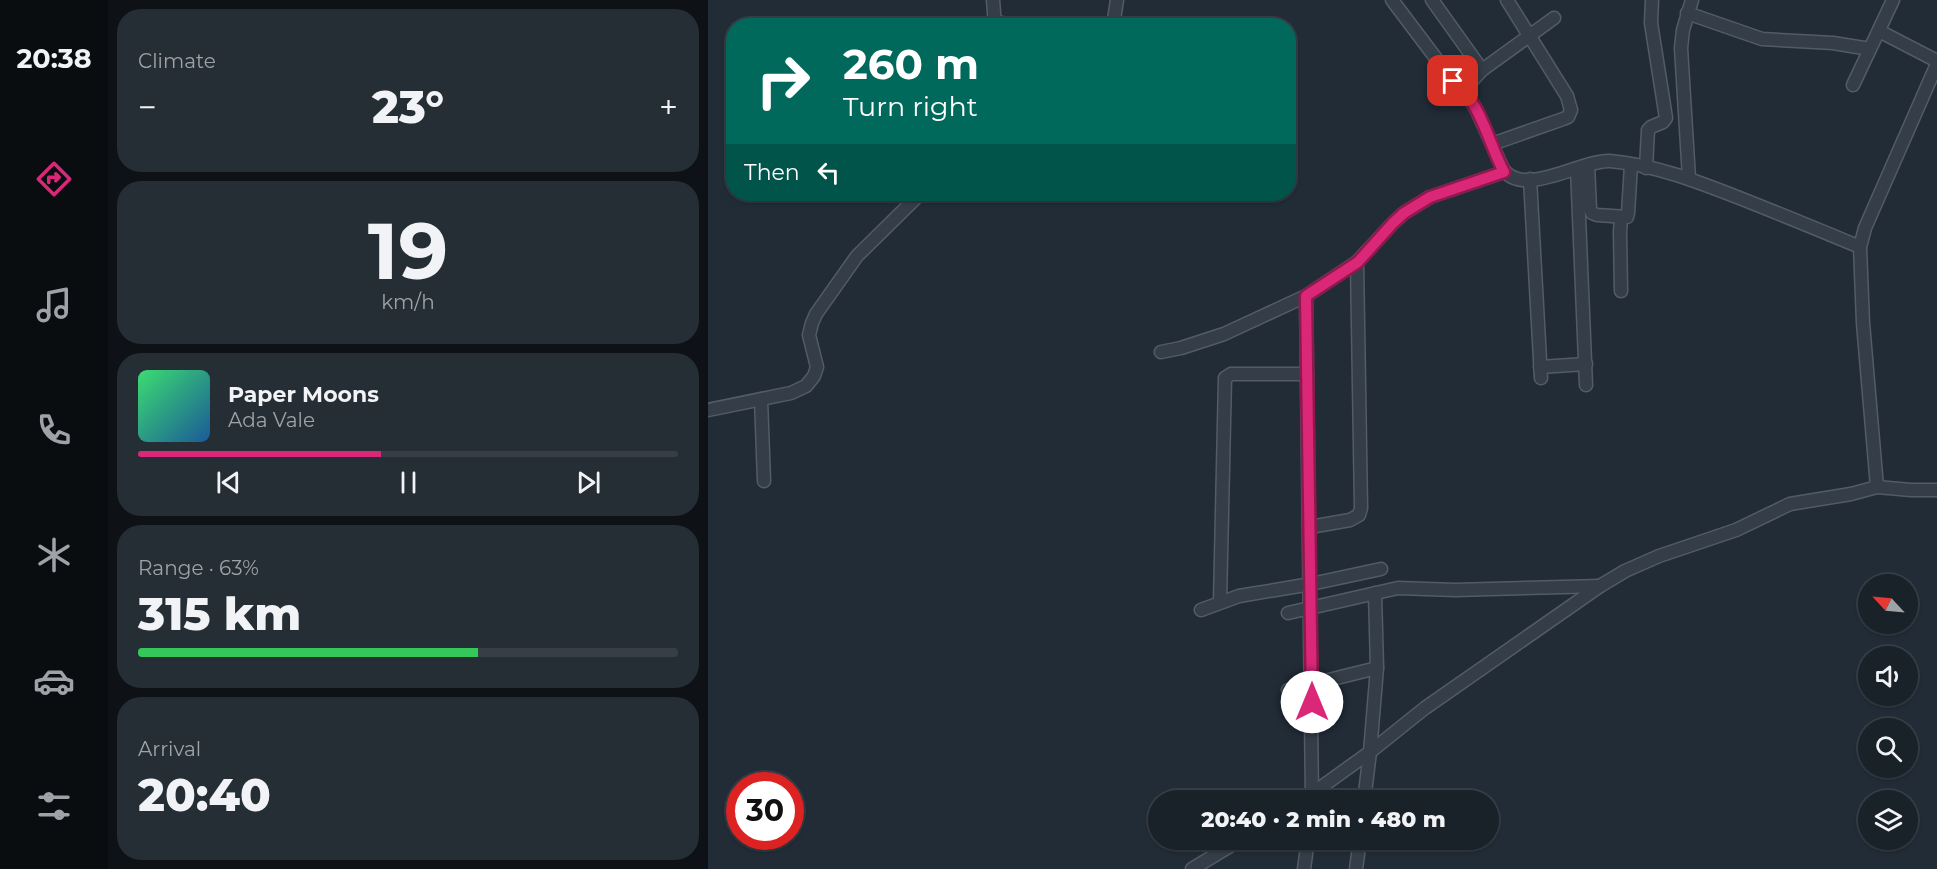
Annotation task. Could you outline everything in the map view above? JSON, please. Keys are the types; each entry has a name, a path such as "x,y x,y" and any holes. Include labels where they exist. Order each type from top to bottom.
{"street":[{"path":"993,0 994,18"},
{"path":"1114,18 1117,0"},
{"path":"1392,0 1453,81 1464,89 1504,172 1514,179 1552,176 1610,161 1631,165 1689,178 1860,247"},
{"path":"1432,0 1482,70"},
{"path":"1492,144 1563,119 1570,113 1571,106 1508,0"},
{"path":"1646,168 1647,130 1666,118 1650,23 1652,0"},
{"path":"1689,178 1681,48 1692,0"},
{"path":"1852,85 1893,0"},
{"path":"1688,13 1762,39 1833,43 1870,49"},
{"path":"1464,89 1482,70 1554,18"},
{"path":"1877,486 1863,323 1860,247 1865,228 1937,63 1878,31"},
{"path":"1583,167 1592,213 1622,218 1627,217 1628,213 1631,165"},
{"path":"1583,167 1587,384"},
{"path":"1161,352 1224,334 1306,296 1358,262 1404,213 1430,197 1504,172"},
{"path":"1530,179 1540,372 1586,364"},
{"path":"708,410 798,390 812,380 817,367 809,335 816,314 846,270 868,244 913,201"},
{"path":"1621,291 1620,232 1622,218"},
{"path":"1310,527 1350,520 1359,515 1361,508 1358,262"},
{"path":"1306,296 1313,790"},
{"path":"1220,602 1225,378 1231,374 1307,374"},
{"path":"761,399 764,481"},
{"path":"1322,790 1425,708 1625,571 1659,556 1736,530 1790,504 1839,496 1877,486 1937,490"},
{"path":"1202,610 1239,596 1381,569"},
{"path":"1288,613 1398,588 1455,590 1600,586"},
{"path":"1365,790 1377,668 1376,593"},
{"path":"1288,690 1377,668"},
{"path":"1192,869 1223,850"},
{"path":"1304,869 1307,850"},
{"path":"1356,869 1358,850"}],"route":[{"path":"1312,702 1306,296 1358,262 1404,213 1439,192 1504,172 1477,111 1464,89 1453,81"}]}
